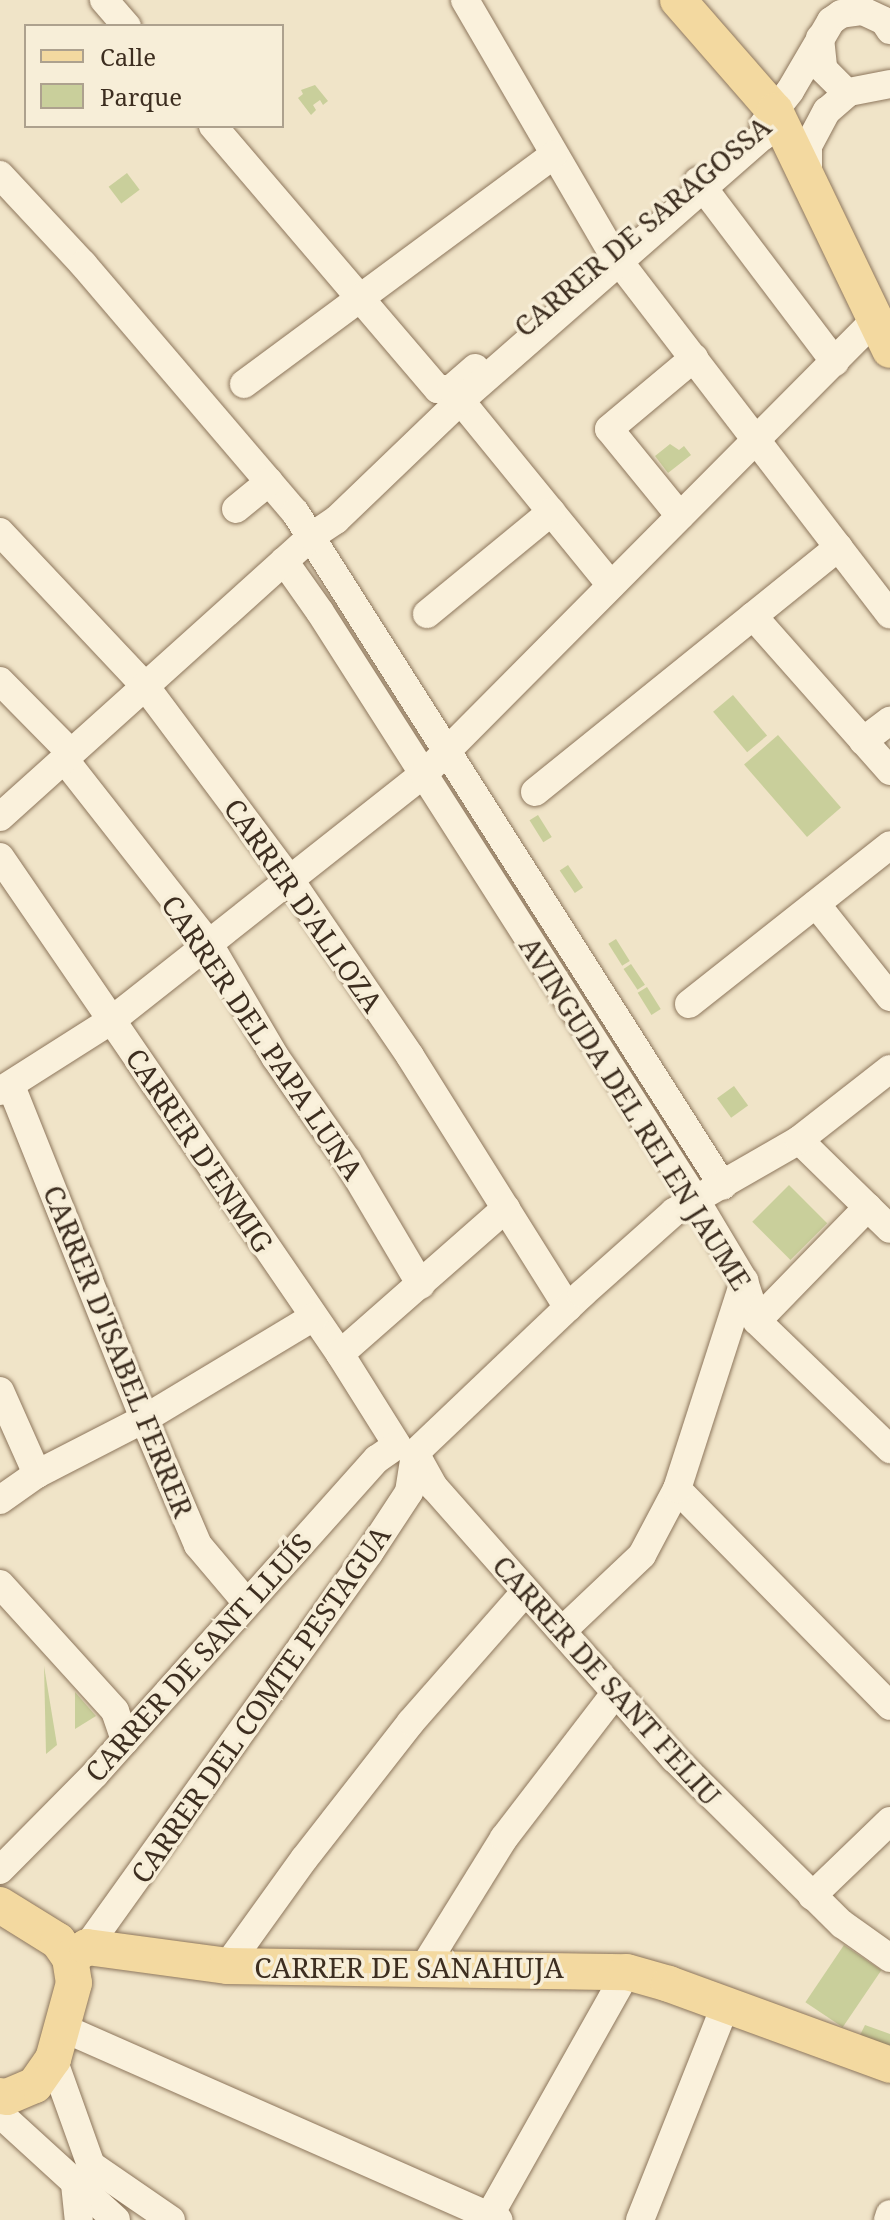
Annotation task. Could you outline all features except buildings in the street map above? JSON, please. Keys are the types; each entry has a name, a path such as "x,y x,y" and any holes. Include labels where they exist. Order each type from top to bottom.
{"main road":[{"path":"678,0 732,66 792,117 807,181 884,333"},
{"path":"0,1905 78,1952 74,1983 51,2057 7,2097 0,2096"},
{"name":"CARRER DE SANAHUJA","path":"78,1952 227,1966 627,1972 726,2004 890,2065"}],"street":[{"path":"104,0 125,24"},
{"path":"465,0 553,155 618,259 890,614"},
{"path":"860,0 887,26"},
{"path":"792,117 820,38 831,21 841,14 863,11 887,26"},
{"path":"820,38 823,69 869,84"},
{"path":"792,117 811,93 869,84"},
{"path":"792,117 869,84"},
{"name":"CARRER DE SARAGOSSA","path":"0,817 312,536 336,520 454,396 702,187 792,117"},
{"path":"221,135 360,297 454,396 611,585"},
{"path":"244,384 553,155"},
{"name":"AVINGUDA DEL REI EN JAUME","path":"0,175 83,264 312,536 723,1186"},
{"path":"702,187 835,362"},
{"path":"6,1088 112,1020 424,774 835,362 884,333"},
{"path":"680,516 609,429 694,358"},
{"path":"236,509 269,482"},
{"path":"427,614 551,512"},
{"name":"CARRER D'ALLOZA","path":"0,532 145,686 290,880 410,1056 568,1308"},
{"path":"535,792 839,547"},
{"name":"AVINGUDA DEL REI EN JAUME","path":"284,561 320,612 695,1199 744,1281 757,1321 881,1214 799,1140"},
{"path":"320,612 333,599 350,595"},
{"path":"753,616 890,771"},
{"name":"CARRER DEL PAPA LUNA","path":"0,681 67,756 209,944 276,1058 347,1160 421,1285"},
{"path":"863,741 890,721"},
{"path":"689,1004 890,845"},
{"name":"CARRER D'ENMIG","path":"0,857 406,1449"},
{"path":"816,904 890,997"},
{"name":"CARRER DE SANT LLUÍS","path":"0,1870 125,1740 377,1459 406,1449 674,1212 799,1140 890,1069"},
{"name":"CARRER D'ISABEL FERRER","path":"6,1088 198,1545 247,1603"},
{"path":"340,1354 506,1208"},
{"path":"562,1631 642,1555 677,1489 744,1281"},
{"path":"0,1500 37,1474 144,1419 314,1317"},
{"path":"757,1321 890,1449"},
{"path":"0,1391 37,1474"},
{"name":"CARRER DE SANT FELIU","path":"406,1449 434,1487 728,1815 842,1924 890,1958"},
{"name":"CARRER DEL COMTE PESTAGUA","path":"78,1952 369,1553 409,1492 406,1449"},
{"path":"677,1489 890,1706"},
{"path":"0,1584 115,1711 125,1740"},
{"path":"227,1966 304,1859 411,1722 526,1591"},
{"path":"424,1967 504,1838 616,1692"},
{"path":"812,1896 890,1821"},
{"path":"51,2057 492,2219 627,1972"},
{"path":"640,2220 726,2004"},
{"path":"51,2057 30,2108 5,2128 116,2220"},
{"path":"51,2057 91,2165 171,2220"},
{"path":"75,2184 79,2220"},
{"path":"888,2220 890,2214"}],"green space":[{"path":"315,85 328,101 323,105 320,100 313,105 316,110 311,115 298,98 303,94 301,90"},
{"path":"127,173 140,190 121,204 109,187"},
{"path":"670,444 679,450 684,446 691,455 668,473 655,456"},
{"path":"733,695 767,736 747,752 713,712"},
{"path":"778,735 841,807 807,837 744,765"},
{"path":"538,815 552,837 543,842 530,820"},
{"path":"568,865 583,887 575,893 560,871"},
{"path":"616,939 630,961 622,966 608,944"},
{"path":"631,964 645,985 638,990 624,969"},
{"path":"647,987 661,1009 651,1015 638,993"},
{"path":"734,1086 748,1105 731,1118 717,1098"},
{"path":"789,1185 827,1223 790,1260 752,1222"},
{"path":"44,1666 57,1745 46,1754"},
{"path":"75,1692 96,1716 75,1729"},
{"path":"844,1945 881,1970 843,2027 805,2002"},
{"path":"865,2025 890,2034 890,2053 857,2041"}]}
